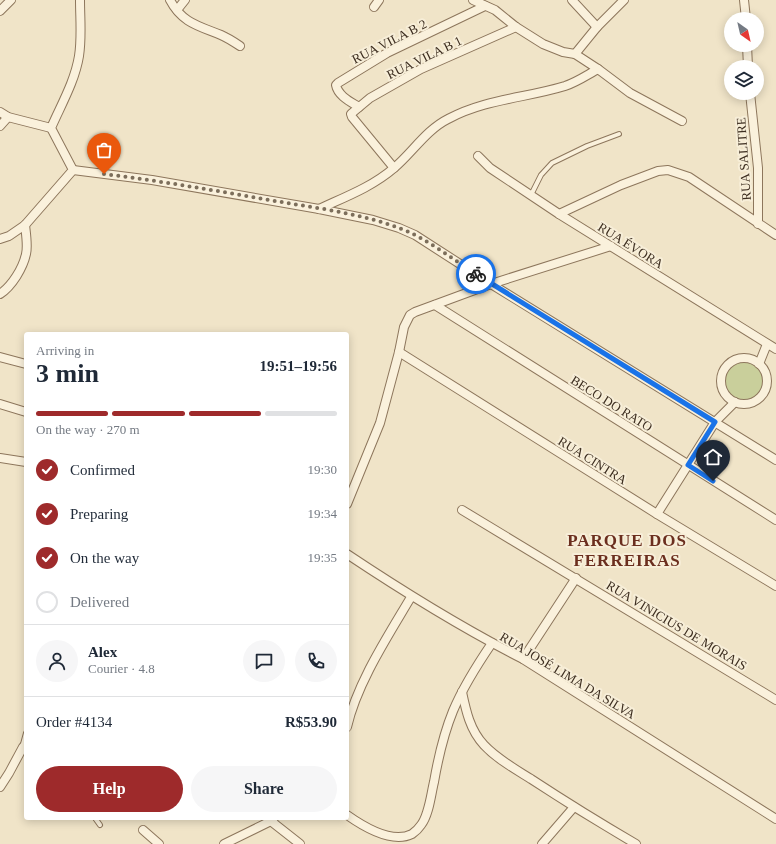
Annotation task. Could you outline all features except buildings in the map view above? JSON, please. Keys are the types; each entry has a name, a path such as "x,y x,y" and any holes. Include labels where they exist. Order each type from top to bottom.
{"street":[{"path":"0,11 11,0"},
{"path":"51,128 74,73 78,57 81,39 80,0"},
{"path":"170,0 186,19 197,26 219,34 240,46"},
{"path":"177,10 184,0"},
{"path":"374,7 379,0"},
{"path":"473,0 495,10 516,27 553,49 575,54 630,93 682,121"},
{"path":"572,0 597,26"},
{"path":"575,54 597,26 624,0"},
{"path":"744,0 745,12"},
{"name":"RUA VILA B 2","path":"359,107 337,91 336,86 338,83 387,53 485,6"},
{"name":"RUA VILA B 1","path":"394,168 351,114 370,98 420,69 516,27"},
{"path":"319,209 371,184 394,168 429,132 446,120 490,102 566,86 598,69"},
{"name":"RUA SALITRE","path":"751,100 758,168 758,224"},
{"path":"0,112 8,117 51,128 73,170"},
{"path":"0,126 8,117"},
{"name":"RUA ÉVORA","path":"478,156 490,168 559,214 776,349"},
{"path":"73,170 152,180 319,209 373,220 399,228 415,235 491,284 776,460"},
{"path":"0,239 9,236 25,226 73,170"},
{"path":"559,214 621,185 658,170 668,170 689,177 776,235"},
{"path":"0,294 5,291 19,272 26,254 25,226"},
{"path":"349,499 380,423 399,352 404,327 410,315 491,284 611,246"},
{"name":"BECO DO RATO","path":"435,305 776,520"},
{"path":"759,364 767,344"},
{"name":"RUA CINTRA","path":"399,352 657,514 776,586"},
{"path":"0,357 24,363"},
{"path":"746,358 759,364 764,370 766,383 765,390 756,400 742,404 735,402 724,393 721,379 723,372 732,361 746,358"},
{"path":"657,514 715,422 735,402"},
{"path":"0,404 24,411"},
{"path":"0,458 24,462"},
{"name":"RUA VINICIUS DE MORAIS","path":"462,510 776,700"},
{"name":"RUA JOSÉ LIMA DA SILVA","path":"349,555 411,597 523,659 776,819"},
{"path":"523,659 576,578"},
{"path":"349,719 363,683 411,597"},
{"path":"349,816 382,837 391,839 401,839 412,834 421,825 428,808 435,775 452,713 473,671 492,643"},
{"path":"462,692 467,717 484,745 498,757 574,807 636,844"},
{"path":"0,787 24,746"},
{"path":"542,844 574,807"},
{"path":"224,844 269,820"},
{"path":"272,820 300,844"},
{"path":"143,830 160,844"}],"lane":[{"path":"531,195 541,175 552,163 587,146 619,134"},
{"path":"96,820 100,825"}],"green space":[{"path":"740,362 748,362 758,367 762,374 762,388 758,395 748,400 740,400 730,395 728,392 725,385 725,377 730,367 733,365"}],"way so far":[{"path":"104,174 152,180 319,209 373,220 399,228 415,235 476,274"}],"district":[{"name":"PARQUE DOS FERREIRAS","path":"627,550"}],"route":[{"path":"476,274 715,422 688,465 713,481"}]}
